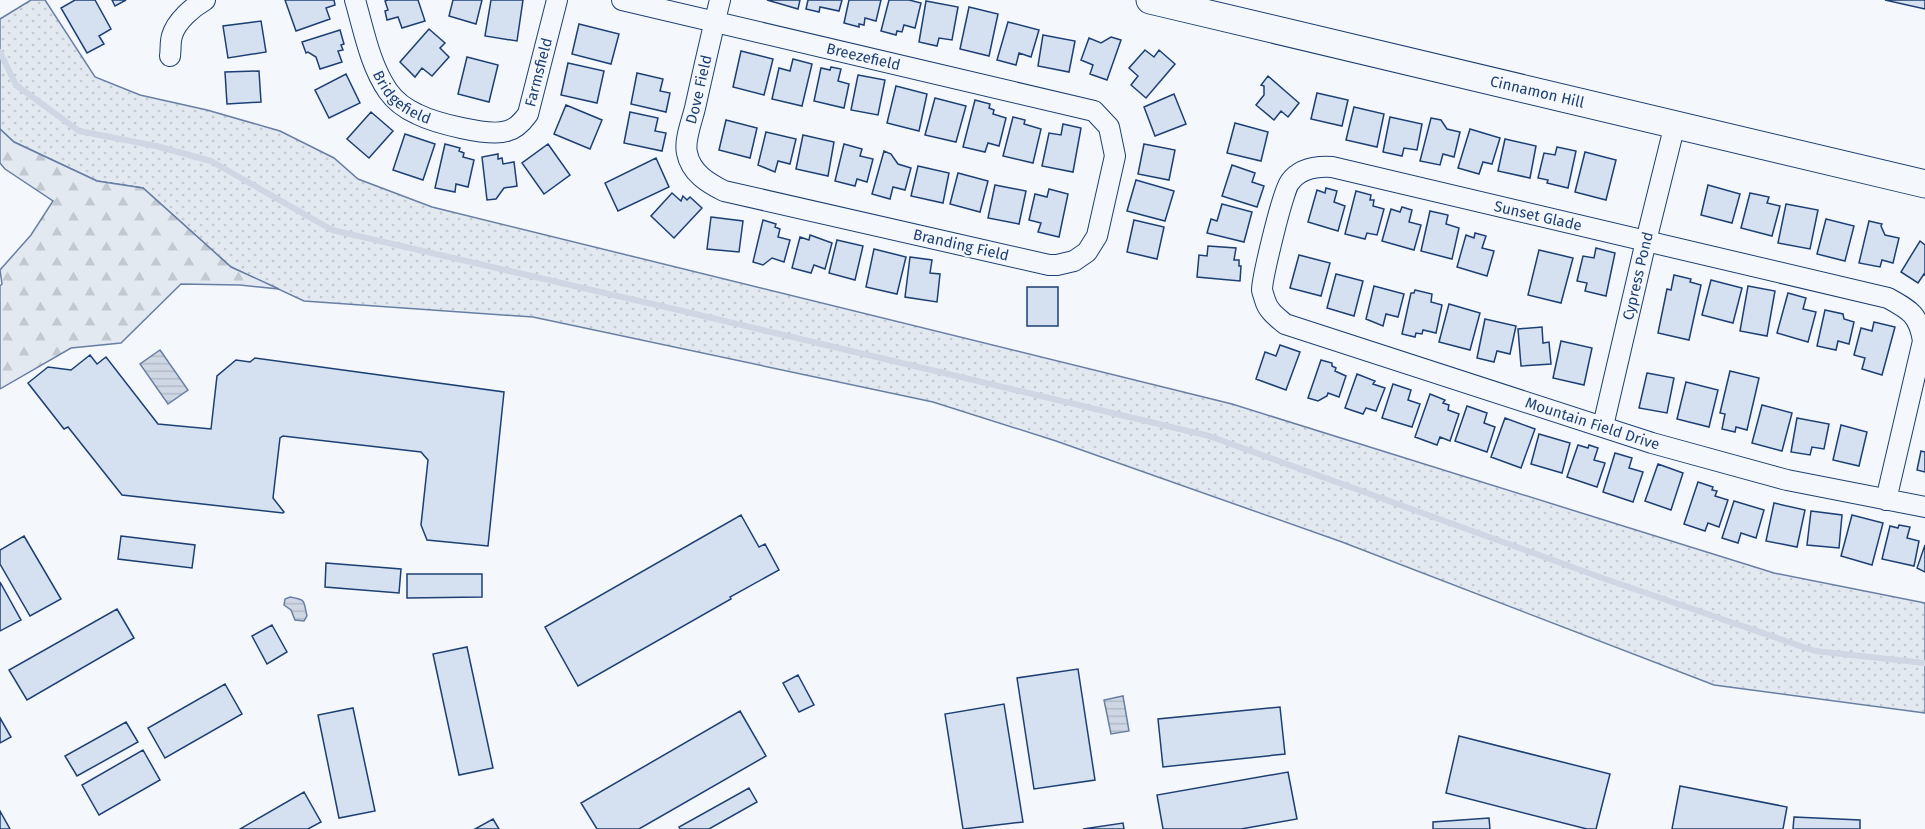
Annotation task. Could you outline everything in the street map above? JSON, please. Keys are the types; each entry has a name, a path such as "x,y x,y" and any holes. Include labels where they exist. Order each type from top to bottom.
{"street":[{"path":"170,56 172,34 177,26 197,4 206,0"},
{"name":"Bridgefield","path":"355,0 376,70 389,93 403,106 418,115 483,133 505,132"},
{"name":"Farmsfield","path":"505,132 522,122 528,114 557,0"},
{"name":"Breezefield","path":"622,0 1094,111 1102,119"},
{"name":"Dove Field","path":"699,175 692,167 686,151 720,0"},
{"name":"Cinnamon Hill","path":"1150,0 1925,184"},
{"name":"Branding Field","path":"699,175 724,191 1057,266 1074,261 1087,252 1097,236 1115,156 1109,127 1102,119"},
{"name":"Cypress Pond","path":"1603,426 1675,124"},
{"name":"Sunset Glade","path":"1270,311 1262,290 1282,198 1288,183 1298,174 1319,167 1332,167 1888,298 1906,308 1916,317 1923,341 1886,500"},
{"name":"Mountain Field Drive","path":"1270,311 1285,324 1308,332 1652,443 1787,480 1925,507"}],"green space":[{"path":"31,0 45,0 95,77 140,95 207,110 280,131 334,158 358,179 432,207 1232,404 1774,573 1925,603 1925,713 1714,685 1342,542 1056,441 933,402 533,317 304,301 231,267 143,188 97,181 14,142 0,129 0,19"},
{"path":"0,129 14,142 97,181 143,188 231,267 279,289 240,285 181,284 121,343 71,348 0,389 0,286 2,284 0,270 31,235 53,201 5,169 0,163"}],"shaded area":[{"path":"160,350 188,390 168,404 140,364"},
{"path":"290,597 303,602 307,616 304,621 295,620 291,610 284,605 285,599"},
{"path":"1123,696 1129,731 1111,734 1104,700"}],"building":[{"path":"75,0 95,0 111,29 99,36 104,44 87,53 61,8"},
{"path":"112,0 126,0 115,6"},
{"path":"285,0 334,0 335,5 326,8 330,19 296,31"},
{"path":"418,0 425,21 402,28 398,17 387,20 385,11 388,10 385,1"},
{"path":"453,0 482,0 476,24 449,16"},
{"path":"491,0 523,0 517,41 485,36"},
{"path":"767,0 800,0 798,9"},
{"path":"808,0 842,0 839,11 820,7 819,12 806,9"},
{"path":"849,0 881,0 876,21 865,18 864,25 859,24 859,27 844,23"},
{"path":"889,0 909,0 921,3 915,28 904,25 902,32 897,31 896,35 881,31"},
{"path":"1885,0 1925,0 1925,9"},
{"path":"926,1 958,7 952,40 939,38 937,46 919,42"},
{"path":"969,7 998,14 989,56 960,49"},
{"path":"261,21 266,52 228,58 223,26"},
{"path":"1008,22 1039,30 1031,57 1019,53 1016,65 997,60"},
{"path":"579,24 619,34 611,64 572,54"},
{"path":"429,29 445,43 440,48 449,57 432,76 422,68 415,77 400,62"},
{"path":"340,30 344,44 341,45 343,50 338,51 342,62 320,69 316,57 306,53 302,42"},
{"path":"1043,35 1075,41 1069,72 1038,66"},
{"path":"1111,37 1121,40 1107,80 1090,74 1093,65 1081,60 1089,38 1101,43"},
{"path":"1145,50 1154,57 1159,50 1175,64 1146,98 1131,85 1138,76 1129,68"},
{"path":"741,51 773,59 764,95 733,87"},
{"path":"467,57 498,65 489,102 458,94"},
{"path":"793,59 812,64 802,106 772,99 779,68 790,71"},
{"path":"568,63 604,71 597,103 561,95"},
{"path":"831,67 841,69 838,81 849,84 844,108 814,101 821,68 830,70"},
{"path":"259,71 261,102 227,104 225,72"},
{"path":"637,73 663,79 660,91 670,93 666,112 631,104"},
{"path":"346,74 360,103 329,118 315,90"},
{"path":"858,75 885,80 878,115 851,110"},
{"path":"1268,76 1299,103 1288,117 1281,111 1274,120 1256,105 1264,95 1264,86 1261,85"},
{"path":"896,86 927,94 919,131 887,123"},
{"path":"1317,93 1348,100 1342,126 1311,119"},
{"path":"1174,94 1186,124 1155,136 1144,107"},
{"path":"935,98 966,106 956,142 925,135"},
{"path":"975,100 990,104 989,108 994,110 993,114 1006,118 999,146 988,143 985,152 963,147"},
{"path":"566,105 602,120 590,149 554,134"},
{"path":"1354,107 1384,114 1377,147 1346,140"},
{"path":"371,112 393,131 369,158 347,139"},
{"path":"630,112 658,118 655,131 666,133 662,151 624,143"},
{"path":"1013,117 1025,120 1024,124 1041,129 1033,163 1003,156"},
{"path":"1390,117 1422,124 1417,150 1404,148 1402,156 1383,152"},
{"path":"1431,118 1441,120 1447,129 1460,132 1454,157 1443,154 1440,165 1420,161"},
{"path":"726,120 757,128 750,158 719,150"},
{"path":"1235,123 1268,132 1261,161 1227,153"},
{"path":"1063,124 1081,128 1073,172 1042,166 1049,133 1061,135"},
{"path":"1470,129 1500,138 1492,164 1483,162 1479,174 1458,168"},
{"path":"766,132 796,139 790,164 778,161 775,172 758,165"},
{"path":"405,134 435,144 423,180 393,170"},
{"path":"803,135 834,142 828,176 796,169"},
{"path":"1505,139 1536,146 1530,178 1498,171"},
{"path":"445,144 460,148 459,151 464,153 463,157 474,160 468,187 456,184 455,192 435,188"},
{"path":"548,144 570,175 544,194 522,163"},
{"path":"844,144 862,149 860,156 873,159 867,182 857,179 855,186 835,181"},
{"path":"1144,144 1175,150 1169,180 1138,174"},
{"path":"1557,147 1576,151 1568,188 1547,183 1548,180 1538,178 1544,153 1555,155"},
{"path":"884,151 891,154 898,164 911,168 905,190 893,187 890,199 872,194"},
{"path":"1585,152 1616,160 1606,200 1575,192"},
{"path":"498,154 498,159 502,158 503,164 514,162 517,186 504,188 496,199 487,200 482,157"},
{"path":"656,158 669,187 618,211 605,183"},
{"path":"1232,165 1255,173 1252,182 1264,186 1257,207 1222,196"},
{"path":"918,166 949,173 943,203 911,196"},
{"path":"958,173 988,181 980,212 950,204"},
{"path":"1136,180 1174,191 1165,221 1127,211"},
{"path":"995,185 1026,191 1019,224 988,218"},
{"path":"1708,185 1740,194 1732,223 1701,215"},
{"path":"1326,188 1337,191 1334,202 1345,206 1338,231 1308,222 1317,190 1325,193"},
{"path":"1049,189 1068,194 1059,237 1038,232 1041,223 1029,220 1035,194 1047,197"},
{"path":"1356,191 1371,195 1370,200 1374,200 1373,206 1384,209 1377,235 1367,233 1365,239 1345,234"},
{"path":"672,193 681,201 683,196 687,200 690,197 702,208 674,238 651,216"},
{"path":"1750,193 1769,197 1767,203 1780,206 1772,236 1741,228"},
{"path":"1222,204 1252,212 1244,242 1207,233 1211,219 1217,221"},
{"path":"1786,204 1818,210 1810,249 1778,243"},
{"path":"1402,207 1412,210 1409,222 1421,225 1414,250 1382,241 1391,209 1400,212"},
{"path":"1430,211 1448,215 1446,224 1459,228 1452,259 1421,251"},
{"path":"711,217 743,221 739,252 707,249"},
{"path":"1826,219 1854,226 1845,261 1817,254"},
{"path":"763,220 776,224 775,227 780,229 778,237 790,240 784,262 772,258 763,265 753,262"},
{"path":"1134,220 1164,227 1157,259 1127,252"},
{"path":"1869,221 1882,224 1885,235 1899,238 1893,263 1882,260 1880,267 1859,263"},
{"path":"1475,233 1486,236 1482,248 1494,251 1487,276 1457,267 1466,235 1474,238"},
{"path":"810,235 832,243 825,269 814,265 811,273 792,268 800,237 809,240"},
{"path":"837,240 863,246 855,280 829,273"},
{"path":"1920,241 1925,245 1925,275 1918,283 1901,272"},
{"path":"1208,246 1236,248 1234,260 1239,260 1239,266 1241,266 1240,281 1197,277 1199,255 1207,256"},
{"path":"1596,248 1615,253 1606,296 1585,291 1587,283 1577,281 1583,256 1594,258"},
{"path":"874,249 906,257 897,294 866,287"},
{"path":"1539,250 1573,258 1561,303 1528,295"},
{"path":"1299,255 1330,263 1321,296 1290,288"},
{"path":"910,257 932,260 930,273 940,274 937,302 905,297"},
{"path":"1336,274 1363,281 1354,316 1327,308"},
{"path":"1674,275 1691,279 1690,282 1701,285 1689,340 1658,333 1667,289 1671,290"},
{"path":"1711,280 1742,288 1733,323 1702,315"},
{"path":"1374,286 1404,294 1398,317 1386,314 1383,326 1366,319"},
{"path":"1748,286 1775,291 1767,336 1740,331"},
{"path":"1027,287 1058,287 1058,326 1027,326"},
{"path":"1415,290 1432,294 1431,302 1442,305 1436,333 1423,330 1422,334 1416,333 1415,337 1402,334 1411,293"},
{"path":"1788,293 1806,298 1803,309 1816,312 1808,342 1777,333"},
{"path":"1449,304 1480,313 1470,350 1439,342"},
{"path":"1825,310 1843,314 1844,319 1854,322 1849,344 1838,341 1836,350 1817,346"},
{"path":"1485,319 1516,326 1510,354 1497,351 1494,362 1477,358"},
{"path":"1874,322 1895,327 1882,375 1862,369 1865,358 1854,355 1861,328 1872,331"},
{"path":"1542,327 1543,343 1549,342 1551,364 1521,366 1518,329"},
{"path":"1561,341 1592,348 1584,385 1553,378"},
{"path":"1280,345 1300,352 1286,390 1256,379 1265,352 1276,356"},
{"path":"90,355 97,364 106,357 158,424 211,429 217,376 236,360 250,362 255,358 504,392 488,546 427,540 421,525 428,460 421,452 283,436 280,438 273,498 283,513 122,495 68,427 64,429 28,383 48,367 71,370"},
{"path":"1321,360 1332,363 1332,366 1336,368 1335,371 1346,376 1339,397 1328,393 1318,401 1308,398"},
{"path":"1730,371 1759,378 1747,430 1736,427 1735,432 1722,429 1725,414 1720,413"},
{"path":"1647,373 1674,378 1667,413 1639,408"},
{"path":"1357,374 1385,388 1376,411 1366,408 1363,414 1345,408"},
{"path":"1686,382 1718,390 1709,427 1677,419"},
{"path":"1393,384 1411,390 1408,400 1420,404 1412,427 1382,418"},
{"path":"1430,394 1445,400 1443,403 1449,405 1448,410 1459,414 1450,441 1440,437 1437,445 1415,437"},
{"path":"1762,405 1792,413 1782,451 1752,443"},
{"path":"1467,406 1487,413 1484,423 1495,427 1487,452 1455,441"},
{"path":"1505,418 1535,429 1521,468 1491,457"},
{"path":"1797,418 1829,424 1824,449 1812,447 1810,455 1791,452"},
{"path":"1841,425 1867,432 1859,466 1833,460"},
{"path":"1539,434 1570,443 1562,473 1531,464"},
{"path":"1578,445 1598,448 1594,460 1605,463 1597,487 1567,477"},
{"path":"1921,451 1925,452 1925,472 1917,470"},
{"path":"1615,453 1632,458 1629,468 1643,472 1633,502 1603,492"},
{"path":"1658,464 1683,473 1671,510 1645,501"},
{"path":"1698,482 1713,487 1712,490 1717,491 1715,496 1728,500 1719,527 1708,523 1705,531 1684,524"},
{"path":"1734,501 1764,510 1756,538 1741,533 1738,543 1722,538"},
{"path":"1774,503 1805,510 1797,547 1766,541"},
{"path":"1811,511 1842,515 1839,548 1807,545"},
{"path":"741,515 759,547 765,544 779,570 578,686 545,627"},
{"path":"1852,515 1883,523 1872,565 1841,556"},
{"path":"1899,525 1910,527 1907,538 1919,541 1914,566 1882,559 1890,526 1898,528"},
{"path":"24,536 61,599 30,616 0,564 0,550"},
{"path":"121,536 195,545 192,568 118,559"},
{"path":"1925,545 1925,572 1917,568"},
{"path":"326,563 401,569 399,593 325,587"},
{"path":"407,574 482,574 482,597 407,598"},
{"path":"0,582 21,620 0,631"},
{"path":"117,609 134,638 27,700 9,670"},
{"path":"272,625 287,652 267,664 252,636"},
{"path":"467,647 493,768 459,775 433,654"},
{"path":"1078,669 1095,780 1034,789 1017,678"},
{"path":"798,675 814,705 799,712 783,683"},
{"path":"225,684 242,714 165,758 148,728"},
{"path":"1004,704 1023,822 963,829 945,714"},
{"path":"1280,707 1285,754 1163,767 1158,719"},
{"path":"353,708 375,811 339,818 318,715"},
{"path":"740,711 766,756 639,829 597,829 581,803"},
{"path":"0,718 11,737 0,743"},
{"path":"126,722 138,742 77,776 65,756"},
{"path":"1459,736 1610,774 1596,829 1587,829 1446,793"},
{"path":"143,750 160,780 99,815 82,785"},
{"path":"1288,772 1297,819 1241,829 1163,829 1157,795"},
{"path":"1680,786 1787,807 1783,829 1672,829"},
{"path":"749,788 757,802 709,829 680,829 679,827"},
{"path":"304,792 321,822 308,829 240,829"},
{"path":"0,811 10,829 0,829"},
{"path":"1794,817 1860,820 1860,829 1793,829"},
{"path":"1489,818 1490,829 1433,829 1433,822"},
{"path":"493,819 499,829 475,829"},
{"path":"1123,823 1124,829 1083,829"}],"waterway":[{"path":"0,52 16,85 79,131 156,146 211,161 332,230 1209,436 1608,580 1815,651 1925,663"}]}
